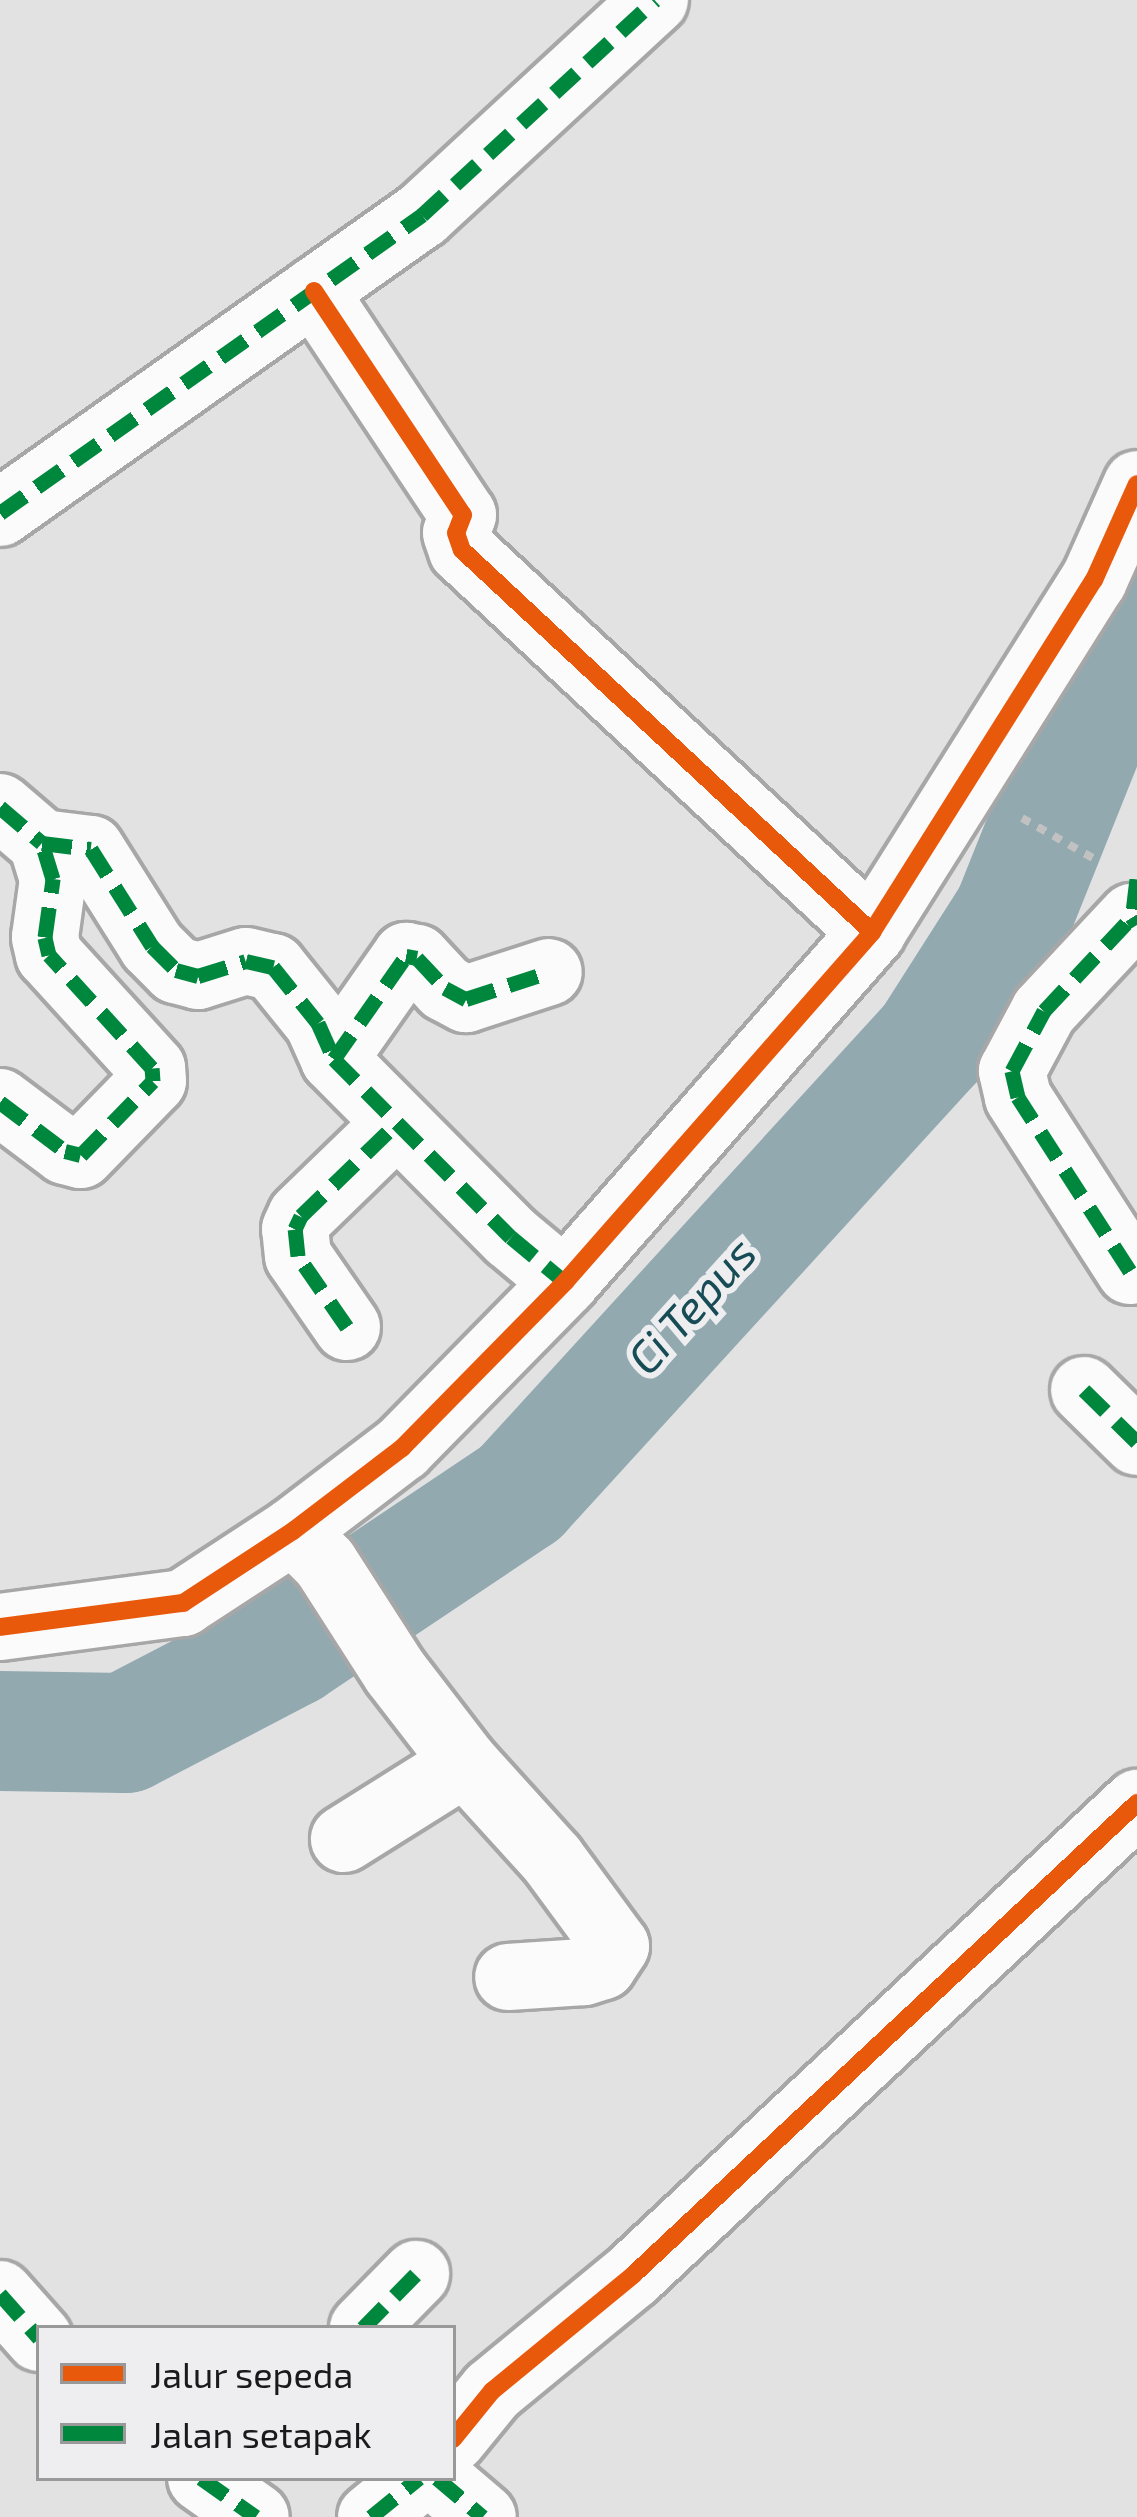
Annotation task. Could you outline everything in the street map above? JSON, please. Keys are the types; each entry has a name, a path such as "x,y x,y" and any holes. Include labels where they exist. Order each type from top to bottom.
{"street":[{"path":"0,513 422,215 655,0"},
{"path":"314,291 463,515 456,533 462,550 872,932"},
{"path":"0,1627 183,1603 309,1547 565,1282 872,932 1094,580 1137,484"},
{"path":"21,825 91,849 152,946 176,970 198,976 245,962 273,967 318,1023 334,1059 396,1124 565,1282"},
{"path":"0,1102 65,1150 82,1155 153,1081 152,1068 50,955 45,937 52,878 21,825"},
{"path":"1128,897 1045,1012 1012,1071 1018,1097 1130,1271"},
{"path":"334,1059 406,956 417,958 445,988 466,999 549,971"},
{"path":"346,1327 298,1256 295,1229 301,1216 396,1124"},
{"path":"1084,1390 1137,1442"},
{"path":"309,1547 394,1672 464,1763 552,1859 616,1946 602,1966 584,1972 508,1977"},
{"path":"344,1840 464,1763"},
{"path":"456,2436 492,2391 633,2275 1137,1803"},
{"path":"366,2325 416,2275"},
{"path":"0,2294 36,2335"},
{"path":"207,2481 256,2517"},
{"path":"371,2517 415,2481"},
{"path":"441,2481 483,2517"}],"path":[{"path":"1012,813 1128,897"}],"waterway":[{"name":"Ci Tepus","path":"0,1731 125,1733 290,1647 520,1493 932,1042 1013,915 1137,605"}],"marked path":[{"path":"0,513 422,215 655,0"},
{"path":"0,807 42,843 91,849 152,946 176,970 198,976 246,961 273,967 318,1023 334,1059 511,1237 565,1282"},
{"path":"0,1102 65,1151 81,1155 153,1081 152,1068 49,955 45,937 53,879 42,843"},
{"path":"1137,879 1132,917 1137,925"},
{"path":"1130,1271 1018,1097 1012,1071 1044,1011 1132,917"},
{"path":"334,1059 406,956 417,958 445,988 466,999 549,972"},
{"path":"347,1327 298,1256 295,1229 301,1216 396,1124"},
{"path":"1084,1390 1137,1442"},
{"path":"366,2325 416,2274"},
{"path":"0,2294 36,2335"},
{"path":"205,2481 256,2517"},
{"path":"371,2517 415,2481"},
{"path":"441,2481 483,2517"}],"cycle path":[{"path":"314,291 463,515 456,533 462,550 872,932"},
{"path":"0,1627 183,1603 293,1531 402,1448 565,1282 872,932 1094,580 1137,484"},
{"path":"456,2435 492,2391 633,2275 1137,1803"}]}
